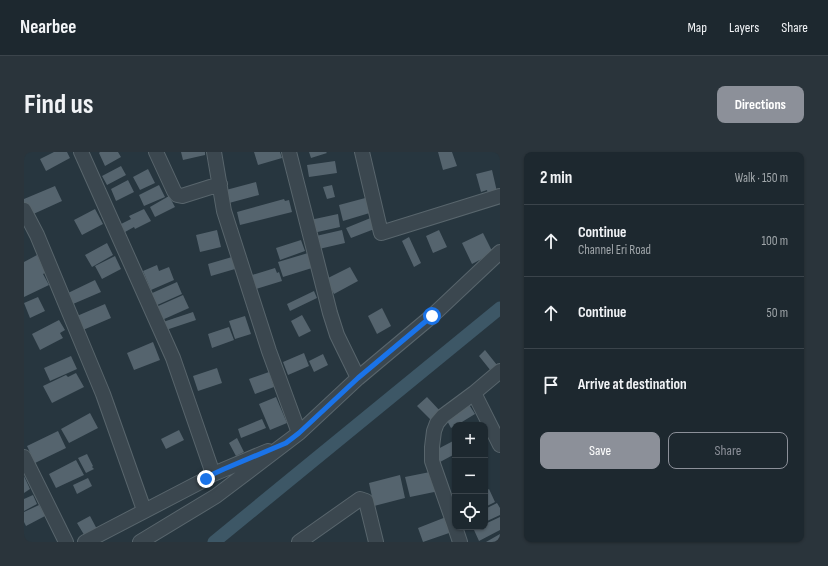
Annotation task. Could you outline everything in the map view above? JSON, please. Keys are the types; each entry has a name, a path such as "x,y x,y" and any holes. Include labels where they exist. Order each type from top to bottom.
{"street":[{"path":"81,152 173,358 211,468 211,475"},
{"path":"156,152 177,195 182,196 220,184"},
{"path":"214,152 224,210 267,344 299,433"},
{"path":"289,152 336,335 358,378"},
{"path":"362,152 381,233 500,196"},
{"path":"24,210 37,235 102,394 144,510"},
{"path":"140,542 216,496 299,433 358,378 432,316 500,252"},
{"path":"452,518 432,461 434,431 437,423 443,416 500,371"},
{"path":"474,393 500,445"},
{"path":"85,542 211,475 286,443"},
{"path":"24,457 66,542"},
{"path":"299,542 360,500 363,500 366,501 376,542"},
{"path":"456,530 460,542"}],"building":[{"path":"54,152 67,152 70,158 46,171 40,159"},
{"path":"118,152 121,157 105,166 99,153"},
{"path":"181,152 205,152 205,155 183,160"},
{"path":"254,152 280,152 282,158 258,165"},
{"path":"309,152 326,152 327,153 311,158"},
{"path":"438,152 452,152 457,166 443,170"},
{"path":"335,161 337,173 309,177 307,165"},
{"path":"121,166 126,175 107,185 102,176"},
{"path":"148,169 155,183 140,190 133,177"},
{"path":"492,170 498,196 489,198 487,190 481,192 476,174"},
{"path":"128,180 134,192 116,201 111,189"},
{"path":"256,182 259,195 229,203 226,190"},
{"path":"159,185 165,197 144,206 139,195"},
{"path":"332,185 335,197 327,199 323,187"},
{"path":"55,186 62,201 29,216 24,205 24,199"},
{"path":"169,196 175,207 155,217 150,207"},
{"path":"369,197 373,212 343,221 339,205"},
{"path":"284,199 285,201 289,200 292,212 240,225 237,212"},
{"path":"95,209 103,224 82,235 74,220"},
{"path":"144,209 151,221 125,232 121,224 131,219 129,216"},
{"path":"338,214 340,227 313,233 310,220"},
{"path":"373,217 377,228 351,238 346,228"},
{"path":"217,230 221,247 200,252 196,235"},
{"path":"342,230 345,243 319,249 316,236"},
{"path":"439,230 447,247 433,253 426,236"},
{"path":"483,233 493,253 472,264 462,243"},
{"path":"409,237 421,263 414,267 402,241"},
{"path":"301,240 305,251 280,260 276,248"},
{"path":"107,243 113,255 92,267 85,255"},
{"path":"308,253 312,268 283,277 278,262"},
{"path":"37,255 45,273 43,274 49,285 24,297 24,262"},
{"path":"115,256 121,269 102,279 95,266"},
{"path":"232,257 235,269 211,276 208,264"},
{"path":"157,265 159,271 169,267 174,280 151,290 143,271"},
{"path":"350,267 358,281 334,294 326,279"},
{"path":"275,268 277,273 279,272 282,281 256,289 252,275"},
{"path":"95,280 101,292 73,304 68,293"},
{"path":"177,282 182,294 155,306 150,294"},
{"path":"314,291 317,298 290,311 287,304"},
{"path":"183,295 189,308 162,320 156,307"},
{"path":"38,297 45,311 30,318 24,303"},
{"path":"105,304 111,318 83,330 77,316"},
{"path":"382,308 391,326 377,334 368,316"},
{"path":"193,312 196,320 166,330 163,322"},
{"path":"302,315 311,331 299,337 291,321"},
{"path":"245,316 251,334 235,339 229,321"},
{"path":"59,320 65,330 60,333 63,338 40,350 32,334"},
{"path":"229,327 234,340 212,348 208,334"},
{"path":"153,342 160,360 134,370 127,353"},
{"path":"485,350 497,365 491,371 479,356"},
{"path":"304,353 309,366 288,375 283,362"},
{"path":"323,354 328,365 314,372 309,361"},
{"path":"71,356 77,369 50,381 44,368"},
{"path":"217,368 222,383 198,391 193,376"},
{"path":"269,372 274,387 255,394 249,379"},
{"path":"76,373 84,387 52,403 43,386 66,375 68,377"},
{"path":"276,397 287,423 270,430 259,404"},
{"path":"427,397 441,412 432,421 417,406"},
{"path":"468,403 475,414 462,422 452,422 451,428 445,417"},
{"path":"90,413 98,428 69,443 61,429"},
{"path":"262,419 266,428 241,438 238,429"},
{"path":"179,430 184,440 166,449 161,439"},
{"path":"58,431 66,448 35,463 27,446"},
{"path":"237,438 244,452 236,456 229,443"},
{"path":"452,442 452,456 440,462 434,451"},
{"path":"87,454 94,469 86,473 78,458"},
{"path":"76,460 84,475 56,488 49,474"},
{"path":"435,471 439,491 410,497 405,477"},
{"path":"400,475 405,498 374,506 369,483"},
{"path":"24,476 30,489 24,493"},
{"path":"88,478 92,486 77,494 73,485"},
{"path":"488,490 495,502 488,506 488,494"},
{"path":"33,495 37,504 24,511 24,499"},
{"path":"497,503 500,508 500,515 488,521 488,508"},
{"path":"39,505 45,516 26,526 24,522 24,512"},
{"path":"90,516 98,531 86,538 77,523"},
{"path":"446,517 452,532 423,542 418,528"},
{"path":"500,517 500,530 479,541 474,530 488,530 488,523"},
{"path":"500,534 500,542 486,542"}],"waterway":[{"path":"214,542 500,308"}],"route":[{"path":"206,479 224,469 286,443 299,433 358,378 432,316"}]}
